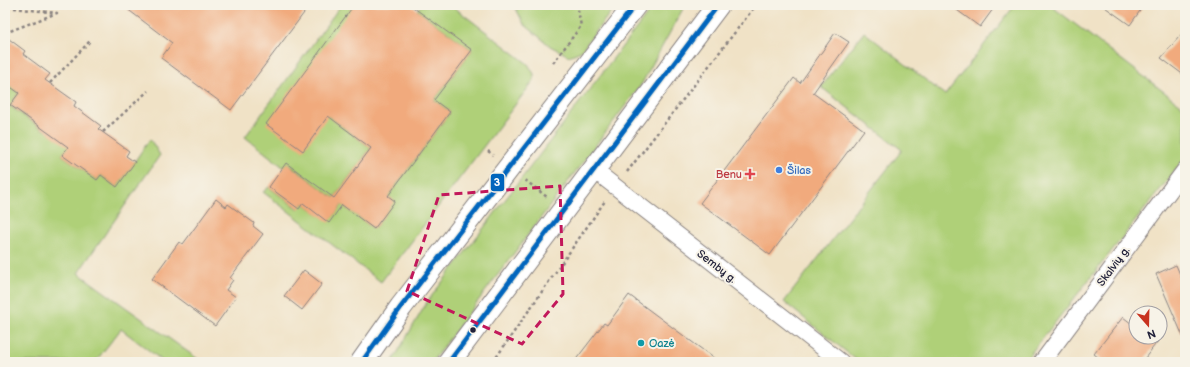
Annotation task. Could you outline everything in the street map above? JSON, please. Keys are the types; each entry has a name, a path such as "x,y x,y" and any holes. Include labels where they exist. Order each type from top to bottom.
{"main road":[{"path":"362,362 401,307 635,5"},
{"path":"449,362 718,5"}],"street":[{"name":"Sembų g.","path":"594,170 841,362"},
{"name":"Skalvių g.","path":"1042,362 1185,170"}],"path":[{"path":"5,33 57,13 14,8 9,5"},
{"path":"553,63 581,26 577,5"},
{"path":"50,83 90,41"},
{"path":"103,132 148,91"},
{"path":"488,151 586,228"}],"highlighted area":[{"path":"560,186 563,294 522,344 407,291 439,195"}],"green space":[{"path":"341,5 354,5 328,116 371,148 334,198 287,163 283,167 245,137"},
{"path":"421,5 451,5 528,64 534,74 534,80 381,282 263,192 269,187 298,209 303,203 329,222 342,205 374,229 394,201 388,196 450,112 434,100 472,50 417,10"},
{"path":"514,5 616,5 581,51 569,56 550,46 524,24"},
{"path":"654,5 685,5 641,85 432,362 392,362 427,302"},
{"path":"1015,5 1050,5 1185,108 1185,158 1024,362 859,362 784,302 902,150 821,87 864,32 945,95"},
{"path":"5,83 19,93 10,106 44,130 71,144 62,155 97,180 101,175 117,187 150,139 160,155 78,273 202,362 164,362 121,329 95,362 5,362"}],"building":[{"path":"122,5 310,5 231,110 161,58 172,43"},
{"path":"354,5 410,5 472,50 434,100 450,112 388,196 395,201 374,229 342,205 329,223 303,203 299,209 269,187 286,163 334,198 371,148 328,116 303,151 266,124"},
{"path":"950,5 996,5 980,27"},
{"path":"1102,5 1144,5 1130,25"},
{"path":"1185,30 1185,76 1161,58"},
{"name":"Šilas","path":"835,33 849,42 813,93 864,130 770,255 700,203 794,78 800,83"},
{"path":"5,36 25,51 23,54 50,74 45,80 76,102 74,106 101,126 98,129 129,151 126,156 135,162 117,187 101,175 97,180 62,155 68,147 10,105 19,93 5,83"},
{"path":"216,199 226,207 228,204 254,223 253,226 263,234 230,278 233,280 226,290 236,297 215,326 152,279 179,242 183,244"},
{"path":"1176,265 1185,286 1185,341 1156,274"},
{"path":"304,270 322,284 302,310 284,296"},
{"name":"Oazė","path":"629,295 719,362 574,362 604,323 607,325"},
{"path":"1123,317 1128,321 1128,345 1155,345 1142,362 1104,362 1094,354"}],"transit line":[{"name":"3","path":"362,362 401,307 635,5"},
{"name":"3","path":"449,362 718,5"}],"place":[{"name":"Šilas","path":"779,170"},
{"name":"Benu","path":"750,174"},
{"name":"Oazė","path":"641,343"}]}
